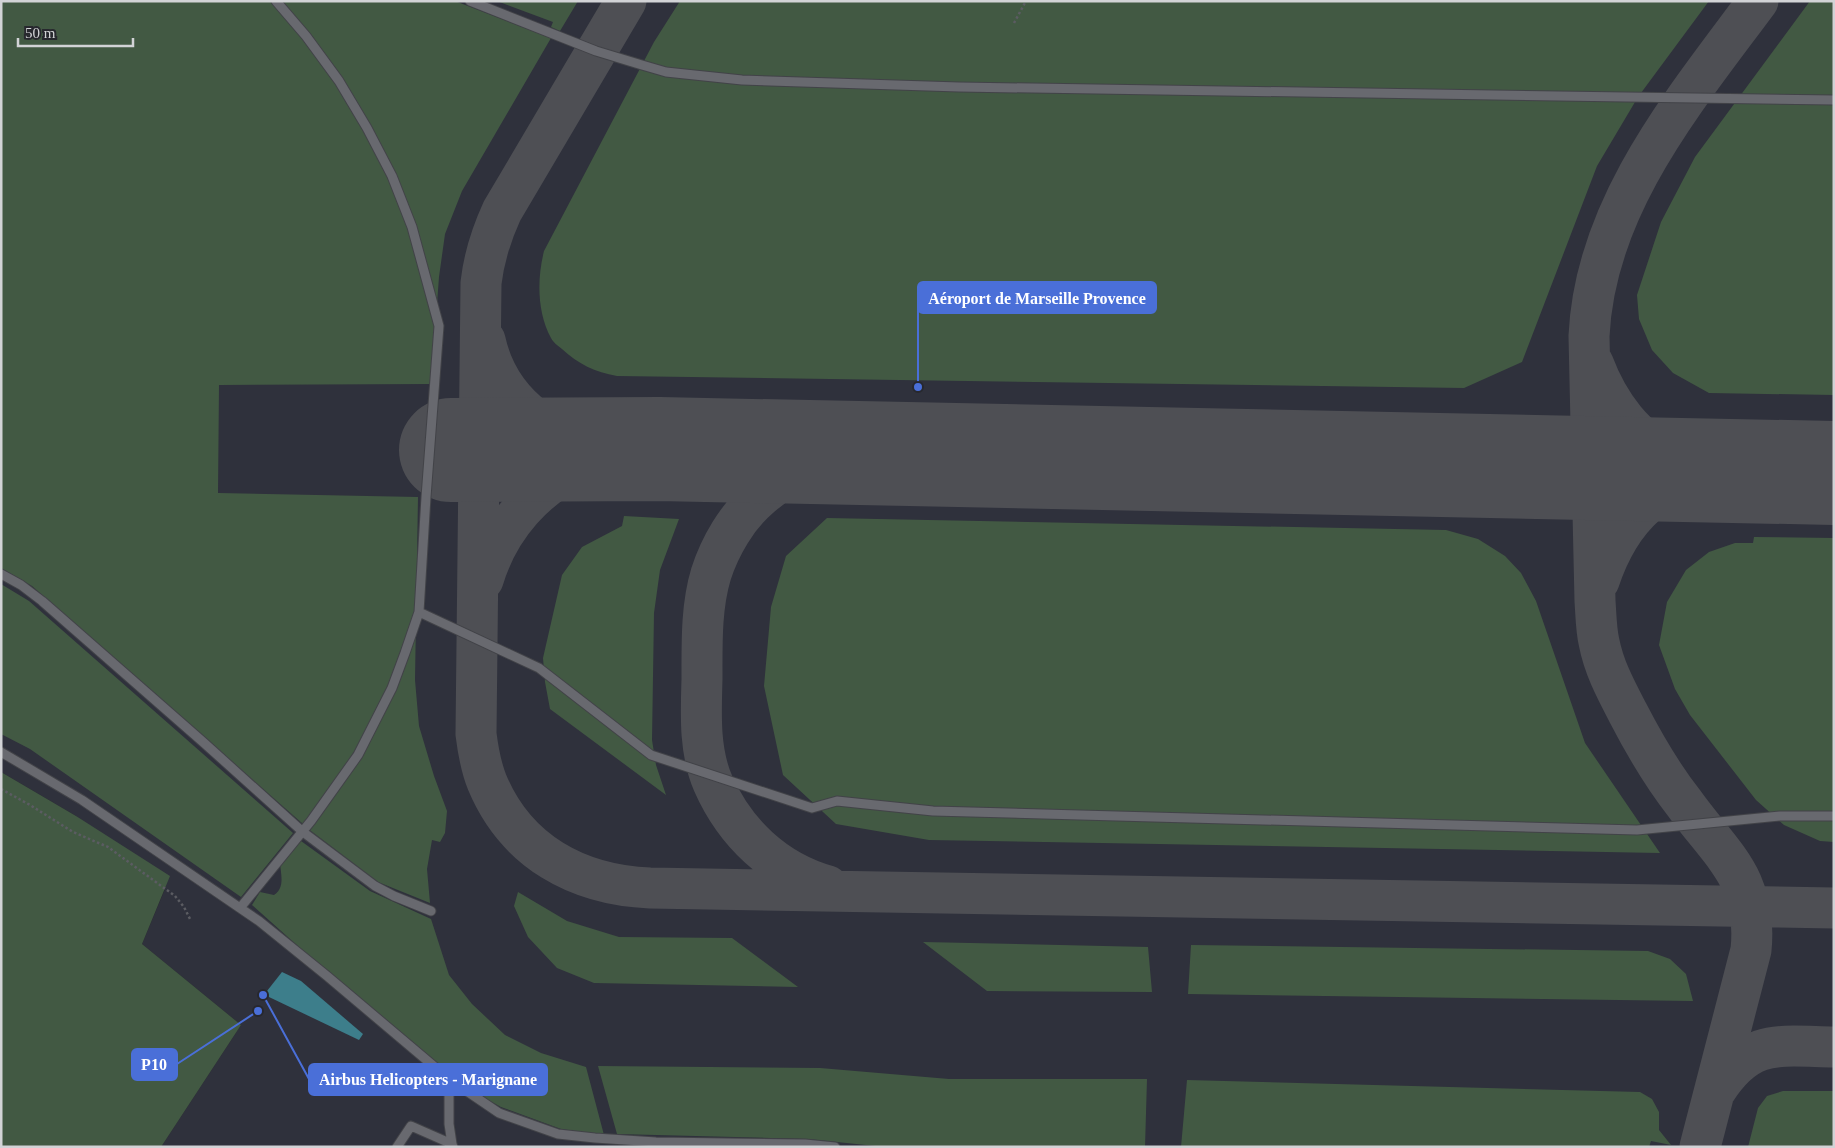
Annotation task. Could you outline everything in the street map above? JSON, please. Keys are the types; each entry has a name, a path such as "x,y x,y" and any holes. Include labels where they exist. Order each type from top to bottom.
{"lane":[{"path":"240,908 303,832 358,755 392,688 419,612 439,326 412,227 392,176 367,128 339,81 306,36 276,1"},
{"path":"470,1 596,51 666,72 742,80 959,87 1834,100"},
{"path":"1,574 21,585 42,602 303,832 375,886 431,911"},
{"path":"419,612 539,668 651,755 812,808 837,801 933,811 1637,830 1780,816 1834,816"},
{"path":"1,752 82,800 240,908 327,976 449,1079 499,1113 558,1134 656,1142 805,1144 835,1147"},
{"path":"449,1079 449,1124 453,1145"},
{"path":"397,1147 411,1126 453,1145"}],"path":[{"path":"1014,23 1026,1"},
{"path":"1,789 73,832 108,848 175,896 184,907 190,919"}],"shaded area":[{"path":"1,1 1834,1 1834,1147 161,1147 241,1025 142,944 165,889 76,816 1,772"}],"green space":[{"path":"1,1 455,1 551,38 462,191 445,234 439,277 431,384 219,385 218,493 418,497 415,680 419,726 447,811 445,833 440,842 432,840 427,869 430,903 378,882 311,831 32,586 1,568"},
{"path":"497,1 578,1 560,31 551,27 553,22"},
{"path":"680,1 1709,1 1638,97 1597,166 1522,362 1464,388 617,376 587,367 556,344 546,328 539,284 544,251 654,42"},
{"path":"1810,1 1834,1 1834,395 1709,393 1673,373 1652,350 1639,319 1637,295 1661,222 1695,157"},
{"path":"624,516 679,519 660,570 654,613 652,740 656,765 666,795 550,709 545,682 543,658 562,575 582,547 622,526"},
{"path":"827,518 1446,530 1478,539 1505,556 1521,573 1536,601 1585,743 1660,853 929,840 836,824 783,775 764,686 771,607 786,556"},
{"path":"1754,537 1834,538 1834,842 1820,841 1784,825 1756,800 1690,715 1675,689 1659,645 1667,602 1686,570 1709,552 1735,543 1753,543"},
{"path":"1,584 29,601 293,833 241,897 30,749 1,734"},
{"path":"1,772 76,816 170,876 142,944 241,1025 161,1147 1,1147"},
{"path":"301,841 370,891 431,919 449,975 472,1004 505,1035 541,1053 586,1067 604,1135 561,1129 501,1107 455,1082 356,998 252,905 260,892 274,895 280,889 282,881 280,863"},
{"path":"518,892 567,921 619,937 732,938 798,987 594,983 557,968 528,937 514,906"},
{"path":"923,942 1148,947 1152,992 987,991"},
{"path":"1191,945 1648,951 1670,959 1686,974 1693,1001 1188,994"},
{"path":"598,1066 820,1068 949,1079 1147,1079 1145,1147 885,1147 808,1139 617,1134"},
{"path":"1187,1080 1640,1092 1652,1099 1659,1112 1659,1130 1671,1145 1651,1141 1649,1147 1181,1147"},
{"path":"1783,1091 1834,1091 1834,1147 1748,1147 1758,1108 1767,1096"}],"water":[{"path":"282,972 301,981 363,1034 359,1040 269,997 267,991"}],"taxiway":[{"path":"626,1 502,211 488,246 481,283 476,734 485,776 499,807 532,846 574,872 598,880 650,888 1834,908"},
{"path":"1700,1147 1751,950 1752,925 1749,904 1743,886 1734,869 1676,792 1647,748 1615,687 1601,652 1597,632 1595,601 1589,336 1595,288 1608,243 1626,199 1648,157 1674,117 1701,77 1758,1"},
{"path":"485,340 492,364 504,385 519,404 537,420 579,442 603,447 628,449"},
{"path":"1593,363 1615,406 1625,420 1648,442 1662,451 1686,461 1753,471"},
{"path":"483,580 498,543 509,526 522,510 552,483 569,472 597,461 659,449"},
{"path":"828,886 791,871 759,848 733,818 713,783 705,758 702,732 702,639 705,599 715,563 730,533 743,514 774,486 790,476 821,464 838,460 892,454"},
{"path":"1599,581 1618,538 1631,520 1646,505 1663,492 1682,483 1704,476 1728,473"},
{"path":"1716,1090 1741,1061 1754,1053 1781,1046 1834,1047"}],"runway":[{"path":"451,450 659,449 1834,473"}],"place":[{"name":"Aéroport de Marseille Provence","path":"918,387"},
{"name":"Airbus Helicopters - Marignane","path":"263,995"},
{"name":"P10","path":"258,1011"}]}
